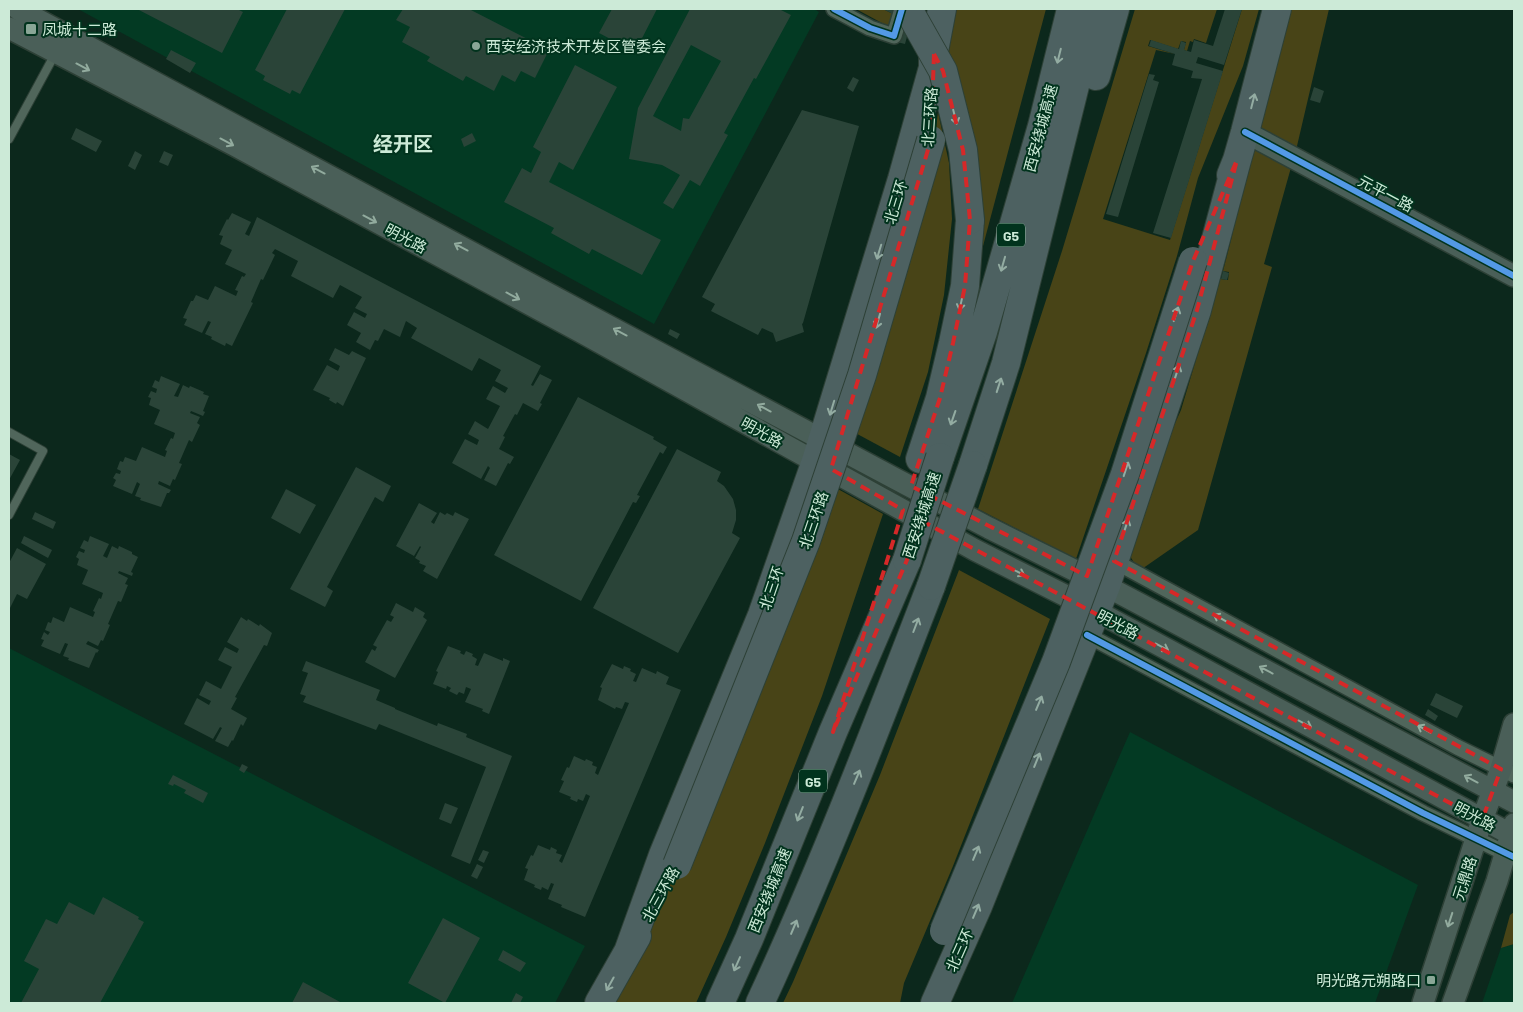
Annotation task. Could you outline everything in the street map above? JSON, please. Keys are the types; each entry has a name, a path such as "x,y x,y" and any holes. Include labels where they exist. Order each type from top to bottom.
{"highway":[{"path":"908,9 943,71 963,150 970,220 965,286 940,398 930,458"},
{"name":"北三环路","path":"600,1003 677,865 806,542 862,375 931,140 933,57 942,9"},
{"name":"西安绕城高速","path":"720,1003 749,939 833,732 898,558 930,458 983,332 1042,126 1071,9"},
{"name":"西安绕城高速","path":"760,1003 782,956 862,765 931,586 973,465 1006,363 1029,277 1094,9"},
{"path":"1029,277 1082,126 1115,9"},
{"path":"926,1003 944,930 1056,662 1125,474 1193,261 1237,160 1277,9"},
{"name":"北三环","path":"628,952 663,855 762,615 819,450 902,179 932,71"},
{"name":"北三环","path":"935,1003 978,906 1110,573 1197,310 1237,160"}],"main road":[{"name":"明光路","path":"18,9 571,306 819,450 1091,623 1479,830 1512,841"},
{"name":"明光路","path":"9,28 581,332 819,450 989,528 1110,573 1514,802"},
{"name":"元平一路","path":"1245,132 1514,276"},
{"name":"元鼎路","path":"1423,1003 1493,791 1508,772 1514,724"},
{"name":"元鼎路","path":"1453,1003 1512,841"}],"street":[{"path":"834,9 870,28 894,36 902,9"},
{"path":"1110,573 1508,772"}],"lane":[{"path":"9,140 56,52"},
{"path":"9,432 43,451 9,515"}],"highlighted area":[{"path":"934,54 943,71 963,150 970,220 965,286 953,343 940,398 911,486 1087,576 1193,261 1237,160 1197,310 1114,561 1501,769 1482,820 920,520 907,560 833,732 903,510 831,469 931,140"}],"shaded area":[{"path":"78,9 814,9 819,12 654,324"},
{"path":"856,9 883,9 897,16 893,29"},
{"path":"945,9 1046,9 970,295 947,70"},
{"path":"1135,9 1217,9 1206,43 1194,39 1193,42 1190,41 1187,51 1184,50 1186,42 1181,41 1178,49 1150,40 1148,46 1175,54 1156,50 1103,219 1170,240 1242,9 1259,9 1243,66 1198,178 1177,256 1146,353 1076,559 978,509 1062,251"},
{"path":"1284,9 1329,9 1297,146 1264,264 1272,267 1198,530 1139,571 1130,556 1162,452 1181,410 1220,279 1228,280 1229,272 1223,271 1232,236 1248,138"},
{"path":"938,112 949,163 952,219 944,295 928,372 900,457 848,429 934,142"},
{"path":"827,483 883,514 822,696 726,937 696,1003 600,1003 647,927 670,884 715,779"},
{"path":"959,570 1050,619 953,866 904,983 900,1003 783,1003 880,775"},
{"path":"9,648 585,946 555,1003 9,1003"},
{"path":"1130,732 1418,885 1375,1003 1012,1003"},
{"path":"1514,912 1514,944 1501,948 1510,915"},
{"path":"1514,944 1514,1003 1482,1003 1501,948"}],"building":[{"path":"137,9 237,9 243,12 222,53"},
{"path":"287,9 345,9 300,94 292,90 290,94 263,80 265,76 255,70"},
{"name":"西安经济技术开发区管委会","path":"403,9 469,9 549,50 535,78 521,71 515,82 502,75 494,91 466,76 463,81 427,61 430,57 402,42 410,27 396,20"},
{"path":"612,9 657,9 635,52 599,33"},
{"path":"690,9 779,9 791,15 724,133 728,135 700,186 690,180 673,209 663,203 680,175 662,165 629,159 638,108","holes":["691,45 721,61 689,119 683,118 681,131 653,116"]},
{"path":"883,9 901,9 897,16"},
{"path":"1225,9 1242,9 1224,65 1198,57 1196,63 1223,71 1171,238 1153,233 1202,79 1191,78 1193,71 1172,65 1175,54 1149,46 1151,40 1179,49 1181,41 1186,43 1184,50 1191,52 1194,40 1213,46"},
{"path":"911,22 905,44 893,41"},
{"path":"171,50 196,63 190,73 166,59"},
{"path":"575,65 617,87 573,170 559,162 549,182 661,240 642,275 592,249 589,254 551,233 554,228 504,202 522,168 531,173 541,152 533,147"},
{"path":"1149,74 1155,75 1153,80 1159,82 1118,217 1106,214"},
{"path":"853,77 859,80 853,92 847,88"},
{"path":"1314,87 1324,91 1320,103 1310,100"},
{"path":"802,110 859,126 802,324 804,332 776,342 773,333 762,328 758,335 711,311 715,304 702,297"},
{"path":"76,128 102,141 96,152 71,139"},
{"path":"472,133 476,141 464,147 461,139"},
{"path":"135,151 142,155 135,170 128,166"},
{"path":"164,151 173,155 168,166 159,162"},
{"path":"232,213 251,222 245,234 249,236 257,217 541,366 531,385 533,386 540,374 552,380 538,411 523,403 503,436 505,437 499,449 514,457 510,464 508,463 496,486 484,480 490,468 488,466 481,479 452,463 465,439 477,445 479,440 468,434 475,421 488,429 500,406 486,399 493,386 505,393 508,388 495,381 501,370 479,358 472,371 411,338 417,328 406,321 400,337 384,329 378,341 375,340 370,350 356,342 361,333 347,325 354,312 365,318 367,314 355,308 362,297 340,285 333,298 291,276 298,261 275,249 272,253 275,255 263,280 261,279 251,302 253,303 232,346 226,343 225,346 205,334 211,322 208,321 202,333 184,325 187,319 183,318 196,295 208,300 215,286 236,296 238,291 235,290 242,276 244,277 246,274 225,264 232,250 220,244 223,236 219,235"},
{"path":"1223,271 1229,273 1227,280 1221,279"},
{"path":"670,329 680,334 677,339 668,334"},
{"path":"335,348 349,355 352,351 366,358 343,406 337,402 336,404 329,400 330,398 313,390 327,365 338,371 340,366 329,360"},
{"path":"161,376 180,384 174,396 178,397 183,385 189,388 190,386 209,396 203,416 191,411 190,413 200,417 197,423 200,425 192,442 189,440 179,463 182,464 175,480 173,479 170,486 159,481 158,484 171,490 167,493 161,507 140,500 141,498 135,496 140,484 137,482 132,494 113,486 116,480 113,478 116,473 120,474 121,471 117,469 120,461 123,462 125,457 136,461 142,447 165,457 167,451 165,450 175,433 154,424 160,410 149,405 151,398 148,397 151,391 156,393 157,389 152,387 155,380 159,382"},
{"path":"578,397 654,437 653,439 667,447 663,454 660,452 637,495 640,496 636,503 633,502 581,601 494,555"},
{"path":"677,449 721,472 717,481 724,486 733,499 736,520 732,533 740,538 678,653 593,608"},
{"path":"9,454 20,460 9,480"},
{"path":"356,467 391,486 383,502 375,497 327,587 333,591 325,607 290,589"},
{"path":"286,489 316,505 300,534 271,518"},
{"path":"419,503 437,513 431,522 434,524 440,512 453,516 455,512 469,519 437,579 423,571 426,566 419,563 420,561 415,558 420,546 414,556 396,546"},
{"path":"35,512 56,522 53,529 32,519"},
{"path":"24,536 52,550 48,558 21,543"},
{"path":"90,536 109,544 103,556 107,558 112,546 118,549 119,546 138,557 131,572 133,573 132,576 119,571 118,573 128,578 125,584 128,585 121,602 118,601 103,641 101,640 98,646 88,641 86,644 99,650 96,652 89,668 68,660 69,658 63,656 68,644 65,643 60,654 41,646 44,640 41,639 44,632 48,635 50,632 45,630 48,622 51,623 53,617 64,622 70,607 93,617 95,612 93,611 103,593 82,584 88,570 77,565 79,559 76,557 79,551 84,553 85,550 80,548 84,540 88,542"},
{"path":"17,548 46,564 27,599 17,594 9,610 9,563"},
{"path":"396,603 413,612 415,607 425,613 423,617 427,620 395,678 365,662 372,649 375,651 377,647 373,645 387,620 391,622 394,617 390,615"},
{"path":"241,617 259,626 260,624 272,633 267,646 264,645 235,697 237,698 231,709 247,718 243,726 241,724 228,747 215,741 222,728 220,727 213,739 184,724 197,698 209,705 211,701 199,695 206,681 221,689 232,667 218,660 225,647 237,653 239,649 227,642"},
{"path":"448,646 461,651 460,653 464,655 466,651 473,654 472,656 477,659 475,665 478,666 484,653 503,661 503,658 510,661 489,714 482,711 483,709 465,702 471,689 466,687 464,694 459,692 457,695 449,691 451,688 447,686 446,689 433,684 438,672 436,671"},
{"path":"306,661 380,690 376,700 395,709 437,726 438,723 467,734 466,737 512,756 470,864 451,856 486,767 379,724 376,730 303,702 306,696 300,694 308,673 302,671"},
{"path":"612,664 623,669 624,666 631,669 630,671 636,674 633,681 636,682 642,668 656,674 657,671 669,677 666,684 681,690 585,917 561,907 562,905 548,899 554,884 551,883 548,890 542,887 541,890 524,880 528,869 525,868 538,845 550,850 551,847 557,850 556,853 562,855 559,861 562,863 590,796 586,794 583,801 578,799 577,802 570,799 571,797 559,792 564,781 561,780 574,756 593,762 592,765 597,767 595,773 598,775 629,703 625,702 622,709 616,707 615,709 598,700 602,688 600,687"},
{"path":"1436,693 1463,706 1457,718 1430,705"},
{"path":"1428,709 1438,716 1435,721 1425,715"},
{"path":"242,764 248,767 244,773 239,770"},
{"path":"173,775 208,793 203,803 184,793 186,790 174,784 173,786 168,784"},
{"path":"445,803 458,808 451,824 439,819"},
{"path":"483,850 489,852 484,863 478,860"},
{"path":"477,864 483,867 477,879 471,876"},
{"path":"103,897 139,917 138,919 144,922 100,1003 21,1003 39,969 24,961 46,919 57,924 69,902 94,915"},
{"path":"443,918 480,938 445,1003 408,983"},
{"path":"503,950 526,963 520,972 498,960"},
{"path":"303,982 342,1003 292,1003"},
{"path":"516,993 523,997 520,1003 511,1003"}],"cycle path":[{"path":"834,9 870,28 894,36 902,9"},
{"path":"1245,132 1514,276"},
{"path":"1087,635 1423,813 1514,857"}],"place":[{"name":"凤城十二路","path":"31,29"},
{"name":"西安经济技术开发区管委会","path":"476,46"},
{"name":"明光路元朔路口","path":"1431,980"}],"district":[{"name":"经开区","path":"403,143"}]}
